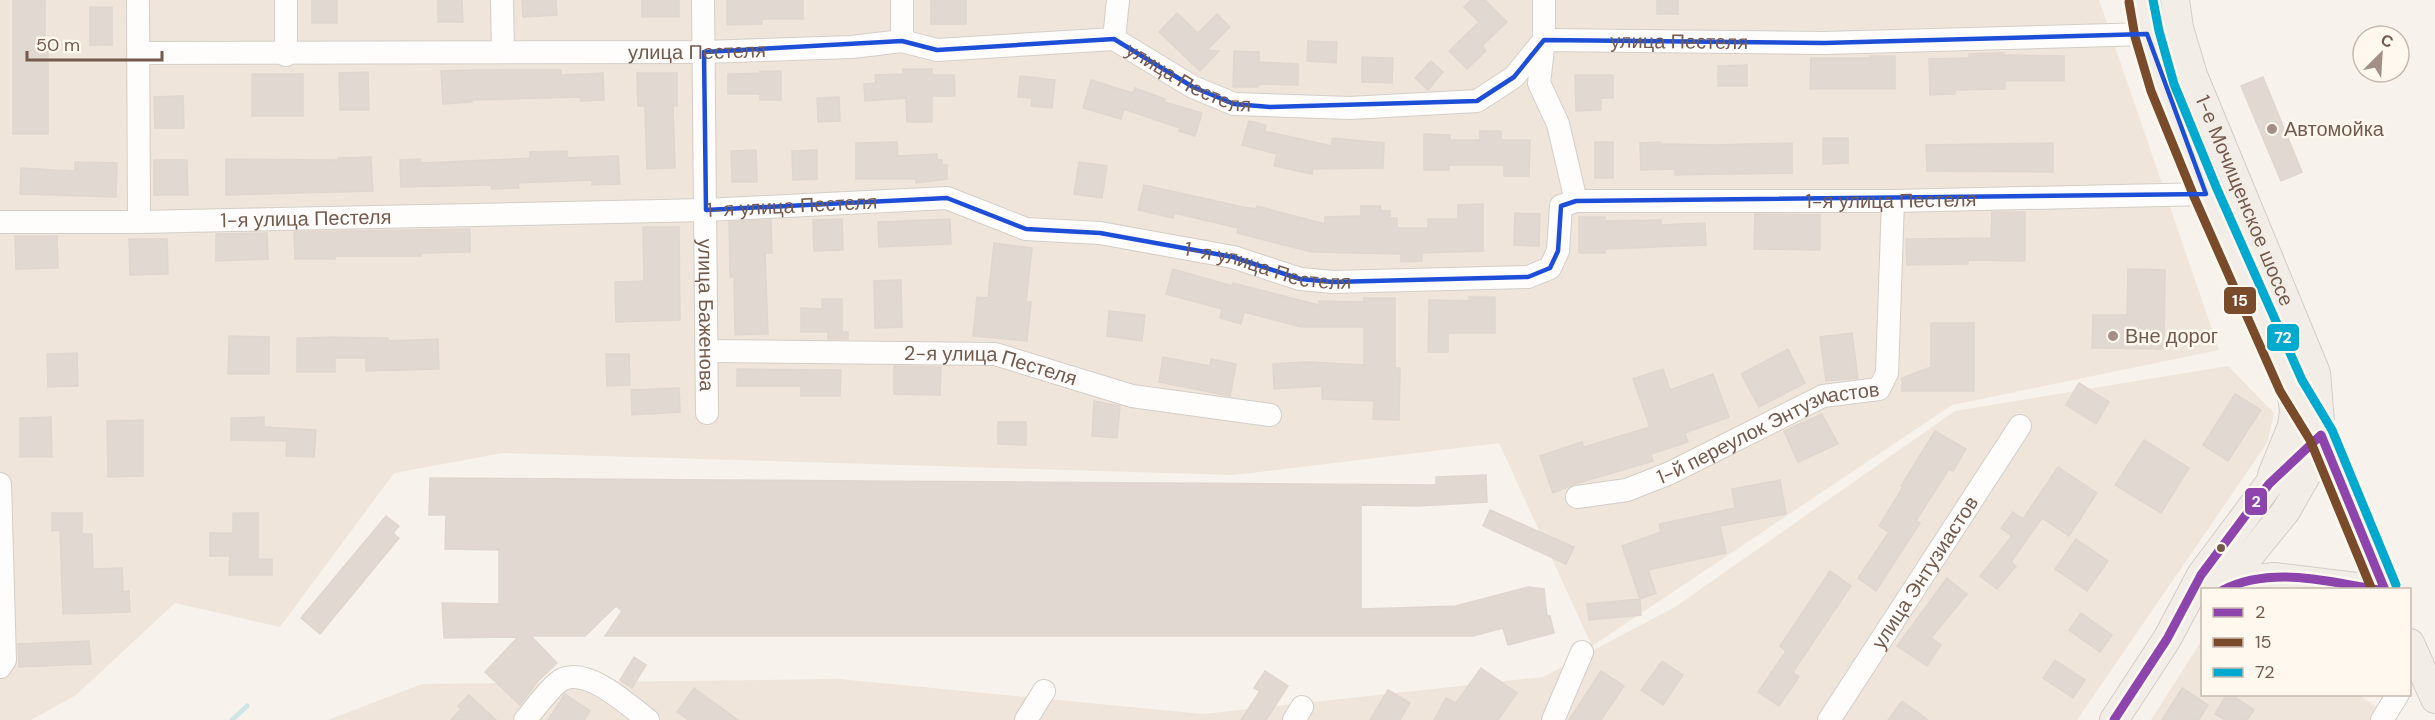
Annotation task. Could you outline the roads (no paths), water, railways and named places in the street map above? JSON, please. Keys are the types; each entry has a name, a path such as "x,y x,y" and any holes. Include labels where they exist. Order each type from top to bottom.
{"main road":[{"name":"1-е Мочищенское шоссе","path":"2140,0 2147,34 2163,88 2206,194 2291,386"},
{"name":"1-е Мочищенское шоссе","path":"2175,0 2179,28 2193,75 2316,373 2321,435"},
{"path":"2291,386 2321,435 2382,588"},
{"path":"2269,484 2292,426 2294,411 2291,386"},
{"path":"2114,720 2167,639 2201,574 2269,484 2321,435"},
{"path":"2223,588 2296,497 2321,435"},
{"path":"2252,506 2274,526"},
{"path":"2223,588 2255,579 2274,577 2366,588"},
{"path":"2167,639 2201,608"},
{"path":"2412,660 2435,699"}],"street":[{"path":"138,0 139,222"},
{"path":"286,0 286,55"},
{"path":"502,0 503,52"},
{"name":"улица Баженова","path":"703,0 707,413"},
{"path":"902,0 902,41"},
{"path":"1114,39 1118,0"},
{"path":"1544,0 1544,40 1539,83 1558,124 1576,201"},
{"name":"улица Пестеля","path":"139,53 286,55 704,52 852,47 902,41 937,50 1114,39 1193,87 1234,104 1350,108 1477,101 1515,77 1544,40 1824,42 2147,34"},
{"name":"1-я улица Пестеля","path":"0,222 139,222 706,210 947,198 1026,229 1100,233 1233,257 1300,279 1333,282 1528,277 1550,268 1558,251 1561,206 1576,201 1893,201 2206,194"},
{"name":"1-й переулок Энтузиастов","path":"1577,497 1627,490 1670,473 1822,396 1879,389 1887,373 1893,201"},
{"name":"2-я улица Пестеля","path":"706,351 995,354 1132,396 1270,416"},
{"name":"улица Энтузиастов","path":"1829,720 2020,426"},
{"path":"0,484 5,660 0,667"},
{"path":"1553,720 1582,652"},
{"path":"525,720 561,680 573,676 604,687 648,720"},
{"path":"1026,720 1044,691"},
{"path":"2382,720 2397,696"}],"waterway":[{"path":"232,720 247,706"}],"place":[{"name":"Автомойка","path":"2272,129"},
{"name":"Вне дорог","path":"2113,336"}]}
